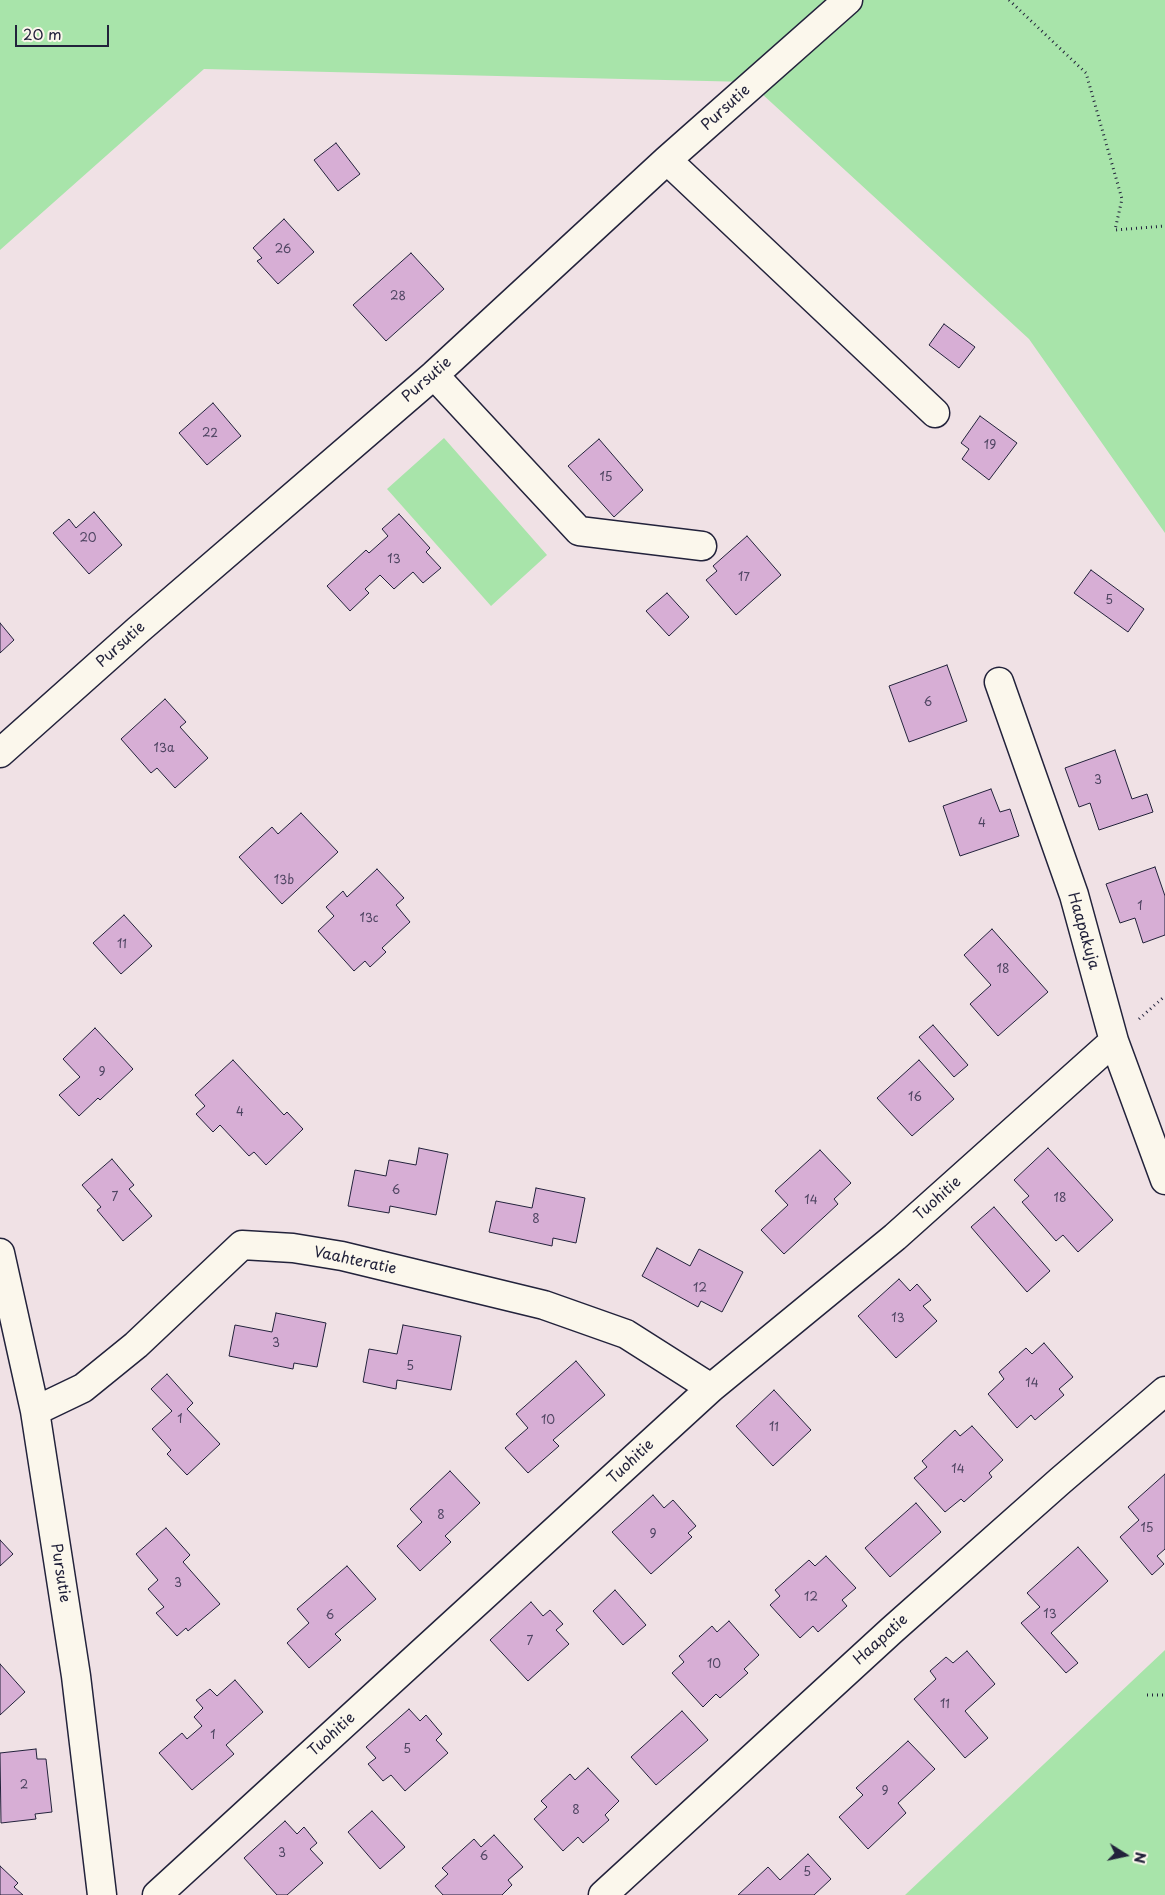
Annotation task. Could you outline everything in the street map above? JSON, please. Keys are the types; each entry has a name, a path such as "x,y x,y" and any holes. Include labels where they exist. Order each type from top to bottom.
{"street":[{"name":"Pursutie","path":"0,754 138,630 434,375 667,160 848,0"},
{"path":"667,160 935,413"},
{"path":"434,375 579,531 702,546"},
{"name":"Haapakuja","path":"1000,682 1074,895 1114,1041 1165,1180"},
{"name":"Tuohitie","path":"157,1895 711,1388 895,1237 1114,1041"},
{"name":"Vaahteratie","path":"35,1411 83,1388 136,1345 242,1245 293,1248 342,1256 544,1305 626,1334 711,1388"},
{"name":"Pursutie","path":"0,1253 35,1411 76,1676 102,1895"},
{"name":"Haapatie","path":"603,1895 892,1630 1165,1391"}],"path":[{"path":"1009,0 1086,73 1122,199 1115,230 1165,226"},
{"path":"1147,1695 1165,1695"}],"green space":[{"path":"0,0 1165,0 1165,533 1029,339 749,82 204,69 0,250"},
{"path":"444,438 547,555 491,606 387,489"},
{"path":"1165,1650 1165,1895 905,1895"}],"building":[{"path":"336,143 360,174 338,191 314,160"},
{"path":"284,219 314,252 278,284 257,261 262,258 253,248"},
{"path":"411,253 444,289 386,341 353,305"},
{"path":"944,324 975,347 959,368 929,345"},
{"path":"213,403 241,436 207,465 179,433"},
{"path":"980,416 1017,443 989,480 962,459 969,449 961,443"},
{"path":"599,439 643,490 614,517 568,466"},
{"path":"94,512 122,545 89,574 53,533 69,519 76,528"},
{"path":"399,514 430,548 426,552 441,568 423,583 413,572 394,589 380,575 365,589 369,593 350,611 327,586 366,550 369,553 388,536 382,529"},
{"path":"747,536 781,575 736,615 706,580 717,571 713,566"},
{"path":"1091,570 1144,609 1128,632 1074,593"},
{"path":"667,593 689,617 669,636 646,611"},
{"path":"0,623 14,640 0,653"},
{"path":"947,665 967,721 909,742 889,686"},
{"path":"165,699 186,722 180,727 208,758 175,788 157,768 151,773 121,739"},
{"path":"1115,750 1132,799 1147,794 1153,812 1099,830 1090,803 1079,807 1065,768"},
{"path":"991,789 1000,812 1010,809 1019,836 960,856 943,806"},
{"path":"301,813 338,852 282,904 239,857 272,827 278,834"},
{"path":"1155,867 1165,896 1165,935 1143,943 1135,918 1120,923 1106,884"},
{"path":"377,869 404,898 396,905 410,922 382,948 386,952 370,967 365,961 354,971 318,931 334,916 326,907 343,891 347,897"},
{"path":"124,915 152,946 121,974 93,943"},
{"path":"992,929 1048,992 998,1036 970,1004 991,985 964,955"},
{"path":"933,1025 968,1065 954,1077 919,1037"},
{"path":"95,1028 133,1069 100,1100 98,1098 79,1116 59,1095 80,1077 63,1059"},
{"path":"233,1060 284,1115 287,1112 303,1129 266,1165 254,1152 249,1156 220,1125 213,1132 196,1114 205,1106 195,1095"},
{"path":"919,1060 954,1099 912,1136 877,1098"},
{"path":"419,1148 448,1154 436,1215 390,1206 389,1213 348,1206 355,1170 386,1176 389,1160 416,1165"},
{"path":"1048,1148 1113,1220 1078,1252 1063,1235 1056,1241 1022,1202 1029,1196 1014,1180"},
{"path":"820,1150 851,1183 834,1199 838,1204 784,1254 761,1230 788,1205 775,1191"},
{"path":"112,1159 134,1185 129,1189 152,1216 123,1241 97,1210 101,1207 82,1185"},
{"path":"536,1188 585,1198 576,1243 553,1238 552,1246 489,1232 496,1201 532,1208"},
{"path":"994,1207 1050,1271 1027,1292 971,1227"},
{"path":"657,1248 690,1266 699,1249 743,1272 722,1312 701,1301 698,1307 642,1276"},
{"path":"899,1279 910,1291 917,1284 931,1300 923,1306 937,1321 896,1358 858,1316"},
{"path":"276,1313 326,1323 317,1367 294,1363 293,1369 229,1356 235,1325 272,1332"},
{"path":"403,1325 461,1336 451,1390 397,1380 396,1389 363,1382 369,1349 397,1354"},
{"path":"1044,1343 1073,1377 1059,1389 1064,1395 1035,1420 1031,1415 1017,1428 988,1394 1004,1379 999,1372 1026,1348 1032,1354"},
{"path":"576,1361 605,1395 553,1440 559,1446 528,1473 505,1448 528,1428 516,1414"},
{"path":"167,1374 193,1403 187,1409 220,1444 187,1475 167,1454 171,1450 152,1429 172,1411 151,1389"},
{"path":"774,1390 811,1430 773,1466 736,1426"},
{"path":"972,1426 1003,1460 989,1473 992,1477 964,1502 961,1499 945,1512 914,1478 927,1467 922,1461 955,1430 960,1436"},
{"path":"450,1471 480,1503 445,1536 451,1542 420,1571 397,1546 422,1522 410,1509"},
{"path":"1165,1474 1165,1549 1157,1556 1164,1564 1152,1575 1120,1537 1139,1520 1128,1507"},
{"path":"653,1495 664,1508 673,1500 696,1526 688,1533 692,1537 651,1574 612,1532"},
{"path":"916,1503 941,1532 890,1577 865,1548"},
{"path":"166,1528 190,1555 183,1562 220,1604 188,1631 186,1628 177,1636 156,1613 164,1607 148,1589 158,1580 136,1554"},
{"path":"0,1540 13,1554 0,1566"},
{"path":"1078,1547 1108,1581 1051,1633 1078,1663 1066,1673 1021,1623 1040,1607 1027,1593"},
{"path":"826,1556 856,1588 842,1600 847,1606 818,1632 813,1626 800,1638 770,1605 780,1596 775,1590 809,1560 815,1566"},
{"path":"347,1566 376,1599 335,1634 341,1640 309,1668 287,1643 309,1623 297,1609"},
{"path":"615,1590 646,1625 623,1645 593,1611"},
{"path":"531,1602 543,1616 550,1610 563,1624 556,1630 569,1644 528,1681 490,1640"},
{"path":"729,1621 759,1655 744,1669 748,1673 720,1698 716,1694 703,1707 672,1673 684,1662 679,1656 712,1626 717,1632"},
{"path":"967,1651 995,1684 965,1711 988,1738 965,1758 914,1699 936,1679 930,1671 946,1657 953,1663"},
{"path":"0,1664 25,1692 0,1715"},
{"path":"235,1680 263,1712 226,1745 234,1754 192,1790 159,1753 182,1733 187,1739 202,1726 194,1717 203,1708 196,1700 210,1689 217,1696"},
{"path":"409,1709 420,1721 426,1715 442,1734 436,1740 448,1753 405,1791 391,1775 383,1781 368,1764 376,1758 366,1747"},
{"path":"682,1711 708,1740 656,1785 631,1757"},
{"path":"908,1741 935,1769 898,1803 906,1813 868,1849 839,1817 863,1795 856,1788"},
{"path":"36,1749 37,1759 46,1759 52,1812 35,1814 36,1819 1,1823 0,1753"},
{"path":"588,1768 619,1801 605,1815 609,1820 583,1843 578,1837 563,1851 534,1819 547,1807 541,1801 570,1774 575,1780"},
{"path":"372,1811 405,1847 380,1869 348,1832"},
{"path":"285,1821 297,1834 304,1827 317,1843 310,1849 323,1863 287,1895 277,1895 244,1858"},
{"path":"494,1835 523,1867 508,1880 512,1885 502,1895 443,1895 435,1886 448,1874 442,1868 474,1839 481,1847"},
{"path":"808,1854 831,1879 814,1895 738,1895 768,1867 780,1880"},
{"path":"0,1866 18,1883 14,1887 23,1895 0,1895"}]}
